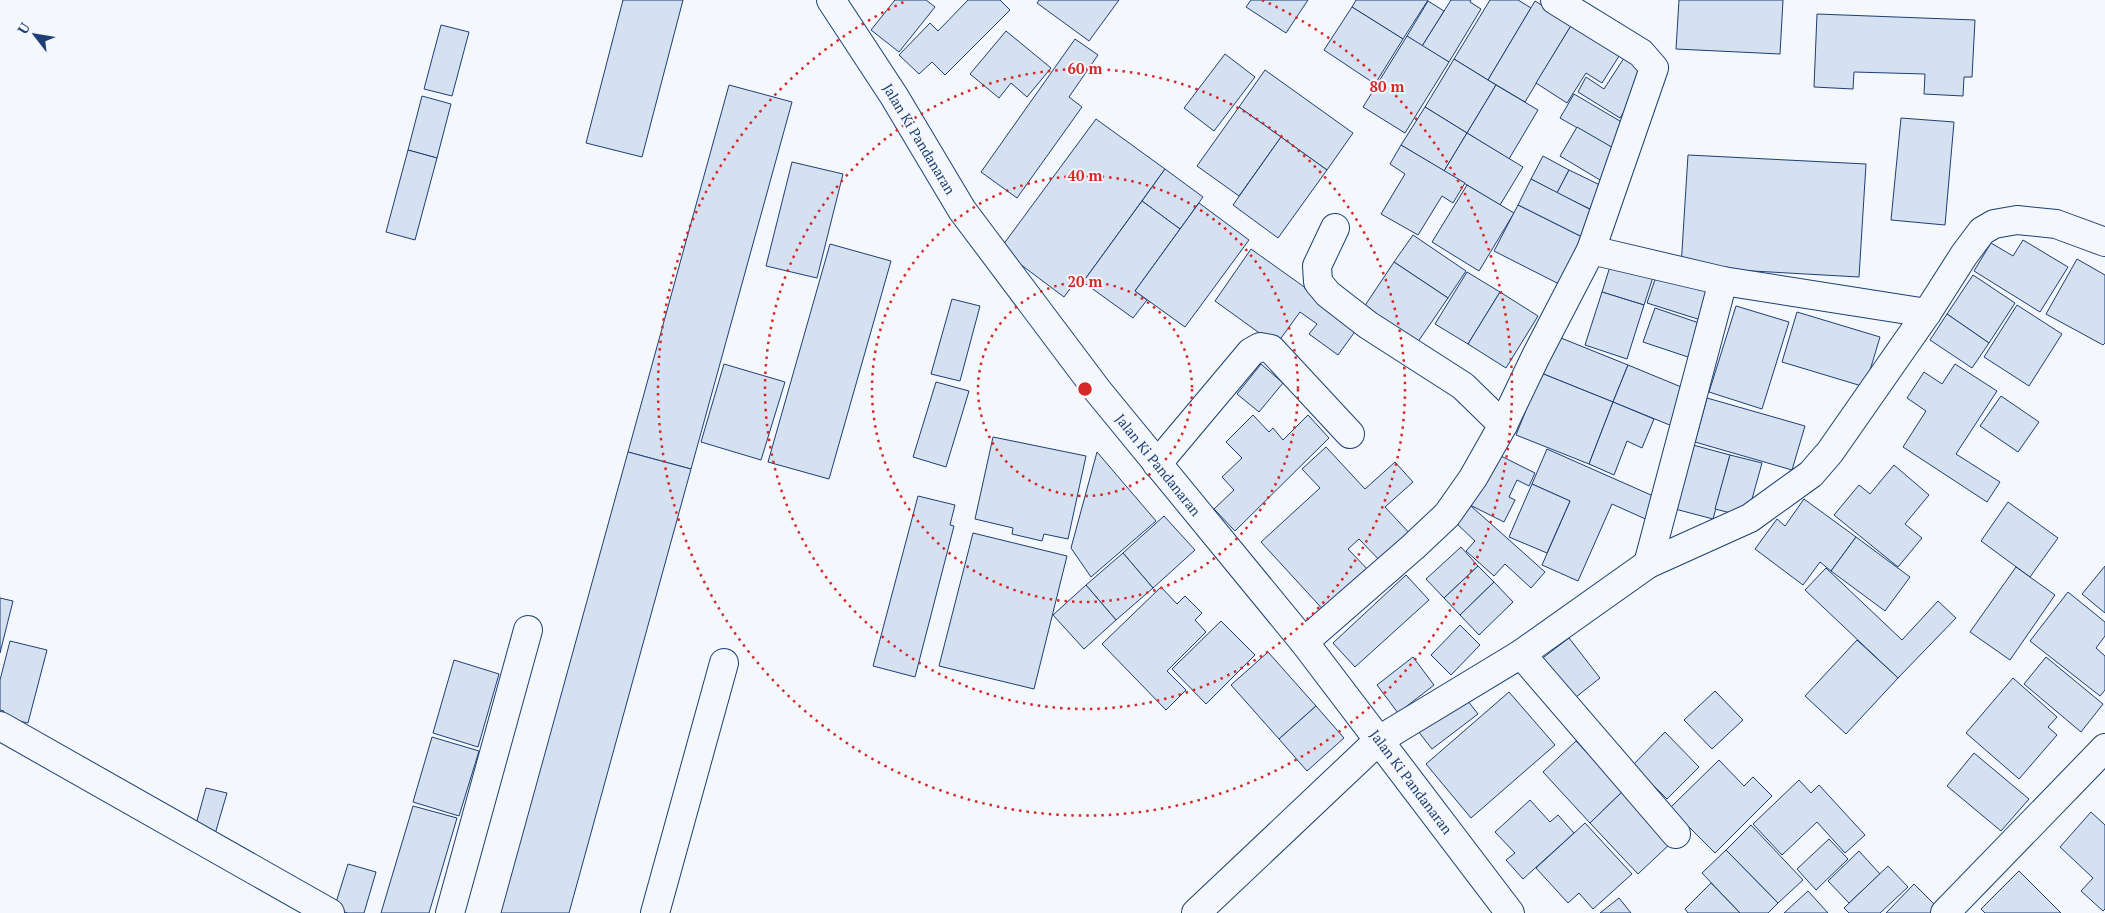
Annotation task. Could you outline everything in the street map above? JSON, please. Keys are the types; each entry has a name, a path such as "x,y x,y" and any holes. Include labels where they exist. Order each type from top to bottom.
{"street":[{"name":"Jalan Ki Pandanaran","path":"831,0 894,96 962,210 1098,391 1304,642 1510,913"},
{"path":"1304,642 1414,547 1447,515 1473,478 1503,425 1536,356 1591,250 1654,68 1641,53 1555,0"},
{"path":"1196,913 1379,740 1521,654 1648,564 1750,518 1811,474 1830,452 1982,231 1994,224 2017,220 2056,224 2105,242"},
{"path":"1335,228 1317,266 1318,282 1328,294 1368,326 1463,386 1503,425"},
{"path":"1591,250 1723,281 1927,313"},
{"path":"1648,564 1723,281"},
{"path":"1157,464 1251,352 1260,347 1271,349 1350,434"},
{"path":"450,913 528,630"},
{"path":"1521,654 1676,834"},
{"path":"655,913 724,663"},
{"path":"0,726 311,909"},
{"path":"1945,913 2104,750"}],"building":[{"path":"623,0 683,0 642,157 586,143"},
{"path":"895,0 926,0 935,7 899,52 871,30"},
{"path":"968,0 1000,0 1010,10 945,75 932,62 919,74 899,55 930,23 938,31"},
{"path":"1039,0 1119,0 1089,41 1037,3"},
{"path":"1251,0 1308,0 1286,33 1246,7"},
{"path":"1356,0 1428,0 1403,39 1352,7"},
{"path":"1451,0 1471,0 1470,2 1481,9 1449,62 1422,46"},
{"path":"1490,0 1518,0 1531,8 1488,80 1454,59"},
{"path":"1679,0 1783,0 1780,54 1676,49"},
{"path":"1428,1 1444,11 1422,46 1407,36"},
{"path":"1535,1 1572,24 1525,102 1488,80"},
{"path":"1352,7 1403,39 1375,84 1324,50"},
{"path":"1817,14 1975,20 1972,77 1964,77 1963,96 1924,94 1925,74 1854,72 1853,89 1814,87"},
{"path":"1572,24 1621,53 1602,83 1586,73 1567,103 1536,83"},
{"path":"441,25 469,32 452,96 424,89"},
{"path":"1006,31 1051,68 1027,97 1011,83 999,98 970,74"},
{"path":"1407,36 1449,62 1405,133 1363,107"},
{"path":"1075,39 1098,55 1069,97 1082,107 1017,198 981,172"},
{"path":"1225,54 1255,77 1214,131 1184,108"},
{"path":"1624,58 1648,73 1620,118 1578,92 1586,77 1604,89"},
{"path":"1454,59 1496,85 1467,133 1425,107"},
{"path":"1265,70 1353,133 1327,170 1239,107"},
{"path":"729,85 792,102 691,469 628,452"},
{"path":"1496,85 1538,110 1509,159 1467,133"},
{"path":"1574,94 1642,134 1628,157 1560,118"},
{"path":"422,96 451,104 437,158 408,150"},
{"path":"1239,107 1281,137 1239,196 1197,166"},
{"path":"1425,107 1467,133 1444,171 1401,145"},
{"path":"1901,118 1954,122 1945,225 1891,220"},
{"path":"1096,119 1165,169 1083,282 1078,278 1064,297 1000,249"},
{"path":"1577,127 1622,153 1605,183 1560,156"},
{"path":"1467,133 1523,167 1500,205 1444,171"},
{"path":"1281,137 1327,170 1278,238 1233,205"},
{"path":"1401,145 1465,183 1453,203 1442,196 1418,235 1381,214 1405,174 1390,164"},
{"path":"408,150 437,158 415,240 386,232"},
{"path":"1688,155 1866,164 1859,277 1681,267"},
{"path":"1543,156 1569,170 1557,193 1531,179"},
{"path":"792,162 843,174 817,278 766,266"},
{"path":"1165,169 1203,197 1180,229 1142,201"},
{"path":"1569,170 1602,186 1590,209 1557,193"},
{"path":"1531,179 1597,213 1584,238 1518,205"},
{"path":"1467,185 1514,213 1479,271 1432,242"},
{"path":"1142,201 1180,229 1135,291 1147,300 1133,318 1083,282"},
{"path":"1199,203 1249,240 1185,327 1135,291"},
{"path":"1518,205 1584,238 1561,285 1494,251"},
{"path":"1413,235 1466,271 1448,298 1394,262"},
{"path":"2023,240 2068,267 2040,312 1974,271 1991,243 2013,256"},
{"path":"830,244 891,261 829,479 768,462"},
{"path":"1251,249 1359,326 1338,355 1309,334 1317,324 1300,312 1276,345 1215,301"},
{"path":"1613,257 1655,271 1644,305 1602,292"},
{"path":"2077,259 2105,275 2105,343 2103,345 2046,314"},
{"path":"1394,262 1448,298 1413,349 1360,313"},
{"path":"1659,268 1716,286 1704,321 1647,303"},
{"path":"1467,272 1500,292 1468,344 1435,324"},
{"path":"1973,275 2015,303 1989,343 1947,314"},
{"path":"1500,292 1538,316 1506,368 1468,344"},
{"path":"1602,292 1644,305 1627,359 1585,345"},
{"path":"952,299 980,306 960,381 931,374"},
{"path":"2017,305 2062,334 2029,386 1984,357"},
{"path":"1736,306 1789,322 1762,409 1709,392"},
{"path":"1655,308 1708,326 1697,360 1643,342"},
{"path":"1797,312 1880,337 1865,387 1782,362"},
{"path":"1947,314 1989,343 1972,368 1930,340"},
{"path":"1556,336 1628,365 1613,402 1541,373"},
{"path":"724,364 785,382 761,460 701,442"},
{"path":"1261,364 1283,383 1259,412 1237,394"},
{"path":"1955,364 1997,391 1956,454 2000,482 1987,502 1903,447 1926,411 1907,398 1924,372 1942,384"},
{"path":"1628,365 1691,391 1677,428 1613,402"},
{"path":"1541,373 1613,402 1589,464 1516,435"},
{"path":"936,382 969,391 946,467 913,457"},
{"path":"2001,396 2039,422 2018,452 1980,426"},
{"path":"1707,398 1805,426 1792,470 1695,442"},
{"path":"1613,402 1654,419 1642,448 1627,441 1614,475 1589,464"},
{"path":"1253,415 1269,432 1273,428 1283,440 1308,415 1329,438 1235,531 1214,509 1234,490 1222,477 1242,458 1226,442"},
{"path":"993,437 1086,456 1068,539 1044,534 1042,541 1012,534 1013,528 975,519"},
{"path":"1693,445 1730,455 1713,519 1675,509"},
{"path":"1326,447 1365,489 1395,462 1413,482 1385,507 1413,537 1384,565 1359,539 1348,549 1372,574 1328,615 1261,542 1320,488 1302,469"},
{"path":"1547,449 1660,499 1650,521 1612,504 1578,581 1542,565 1570,501 1532,484"},
{"path":"628,452 691,469 569,913 501,913"},
{"path":"1097,452 1156,521 1091,577 1071,548"},
{"path":"1497,454 1535,473 1529,486 1517,480 1509,497 1515,500 1504,522 1470,505"},
{"path":"1730,455 1762,463 1747,517 1715,509"},
{"path":"1894,465 1929,495 1905,524 1922,538 1898,567 1834,515 1859,485 1870,494"},
{"path":"1532,484 1570,501 1547,553 1509,537"},
{"path":"918,496 955,505 950,525 954,526 915,677 873,666"},
{"path":"1804,499 1856,537 1831,571 1820,562 1803,585 1755,549 1777,519 1785,526"},
{"path":"2008,502 2058,538 2030,577 1981,541"},
{"path":"1471,506 1545,572 1531,588 1505,564 1494,576 1466,551 1475,541 1456,523"},
{"path":"1164,516 1195,550 1153,588 1123,553"},
{"path":"973,533 1067,556 1034,689 939,666"},
{"path":"1856,537 1910,577 1885,611 1831,571"},
{"path":"1461,547 1478,566 1444,598 1426,579"},
{"path":"1123,553 1153,588 1116,620 1086,585"},
{"path":"1478,566 1494,582 1460,615 1444,598"},
{"path":"2105,566 2105,613 2082,594"},
{"path":"2016,567 2055,595 2010,660 1970,632"},
{"path":"1826,568 1902,640 1938,601 1956,618 1898,678 1805,590"},
{"path":"1406,575 1429,600 1355,667 1333,643"},
{"path":"1494,582 1513,602 1479,635 1460,615"},
{"path":"1086,585 1116,620 1084,649 1053,615"},
{"path":"1161,587 1177,604 1185,596 1202,613 1195,620 1206,632 1167,671 1186,690 1166,710 1102,644"},
{"path":"2068,592 2105,622 2105,636 2096,648 2105,656 2105,690 2100,696 2030,641"},
{"path":"0,598 13,601 0,653"},
{"path":"1221,621 1255,655 1206,704 1172,669"},
{"path":"1460,625 1480,645 1451,675 1431,655"},
{"path":"1569,638 1600,678 1571,701 1540,660"},
{"path":"1857,640 1898,678 1846,734 1805,696"},
{"path":"10,641 47,650 28,723 2,717 4,711 0,710 0,680"},
{"path":"1268,652 1316,706 1279,739 1231,685"},
{"path":"1413,657 1434,685 1398,713 1377,685"},
{"path":"2046,657 2103,704 2081,732 2024,684"},
{"path":"454,660 499,674 478,747 433,733"},
{"path":"2013,678 2057,717 2048,727 2057,735 2019,779 1966,733"},
{"path":"1715,691 1743,720 1712,749 1684,720"},
{"path":"1509,692 1555,745 1471,818 1426,764"},
{"path":"1464,696 1478,714 1432,749 1418,731"},
{"path":"1316,706 1344,738 1307,771 1279,739"},
{"path":"1665,732 1699,767 1667,799 1633,765"},
{"path":"432,737 479,751 459,816 413,802"},
{"path":"1576,741 1623,791 1590,823 1543,772"},
{"path":"1974,753 2029,799 2001,831 1947,786"},
{"path":"1719,760 1744,786 1753,777 1772,796 1715,853 1670,808"},
{"path":"1799,780 1811,793 1819,785 1865,835 1845,853 1817,822 1782,855 1753,824"},
{"path":"206,788 227,793 213,841 193,835"},
{"path":"1623,791 1671,843 1638,874 1590,823"},
{"path":"1530,800 1550,822 1558,815 1574,833 1523,879 1506,860 1515,853 1495,832"},
{"path":"413,806 457,818 429,913 381,913"},
{"path":"2091,812 2105,825 2105,909 2103,911 2081,891 2093,878 2060,847"},
{"path":"1585,823 1632,874 1593,909 1579,893 1568,903 1536,868"},
{"path":"1751,825 1803,880 1778,903 1726,850"},
{"path":"1829,839 1848,859 1816,890 1797,869"},
{"path":"1726,850 1778,903 1768,913 1740,913 1702,873"},
{"path":"1859,851 1880,874 1849,903 1828,881"},
{"path":"348,864 376,872 364,913 348,913 334,909"},
{"path":"1888,866 1908,887 1880,913 1849,913 1844,908"},
{"path":"2019,871 2061,913 1985,913 1981,909"},
{"path":"1711,883 1740,913 1688,913 1685,909"},
{"path":"1914,884 1941,911 1939,913 1886,913"},
{"path":"1808,891 1828,913 1784,913"},
{"path":"1619,898 1631,913 1600,913"}]}
